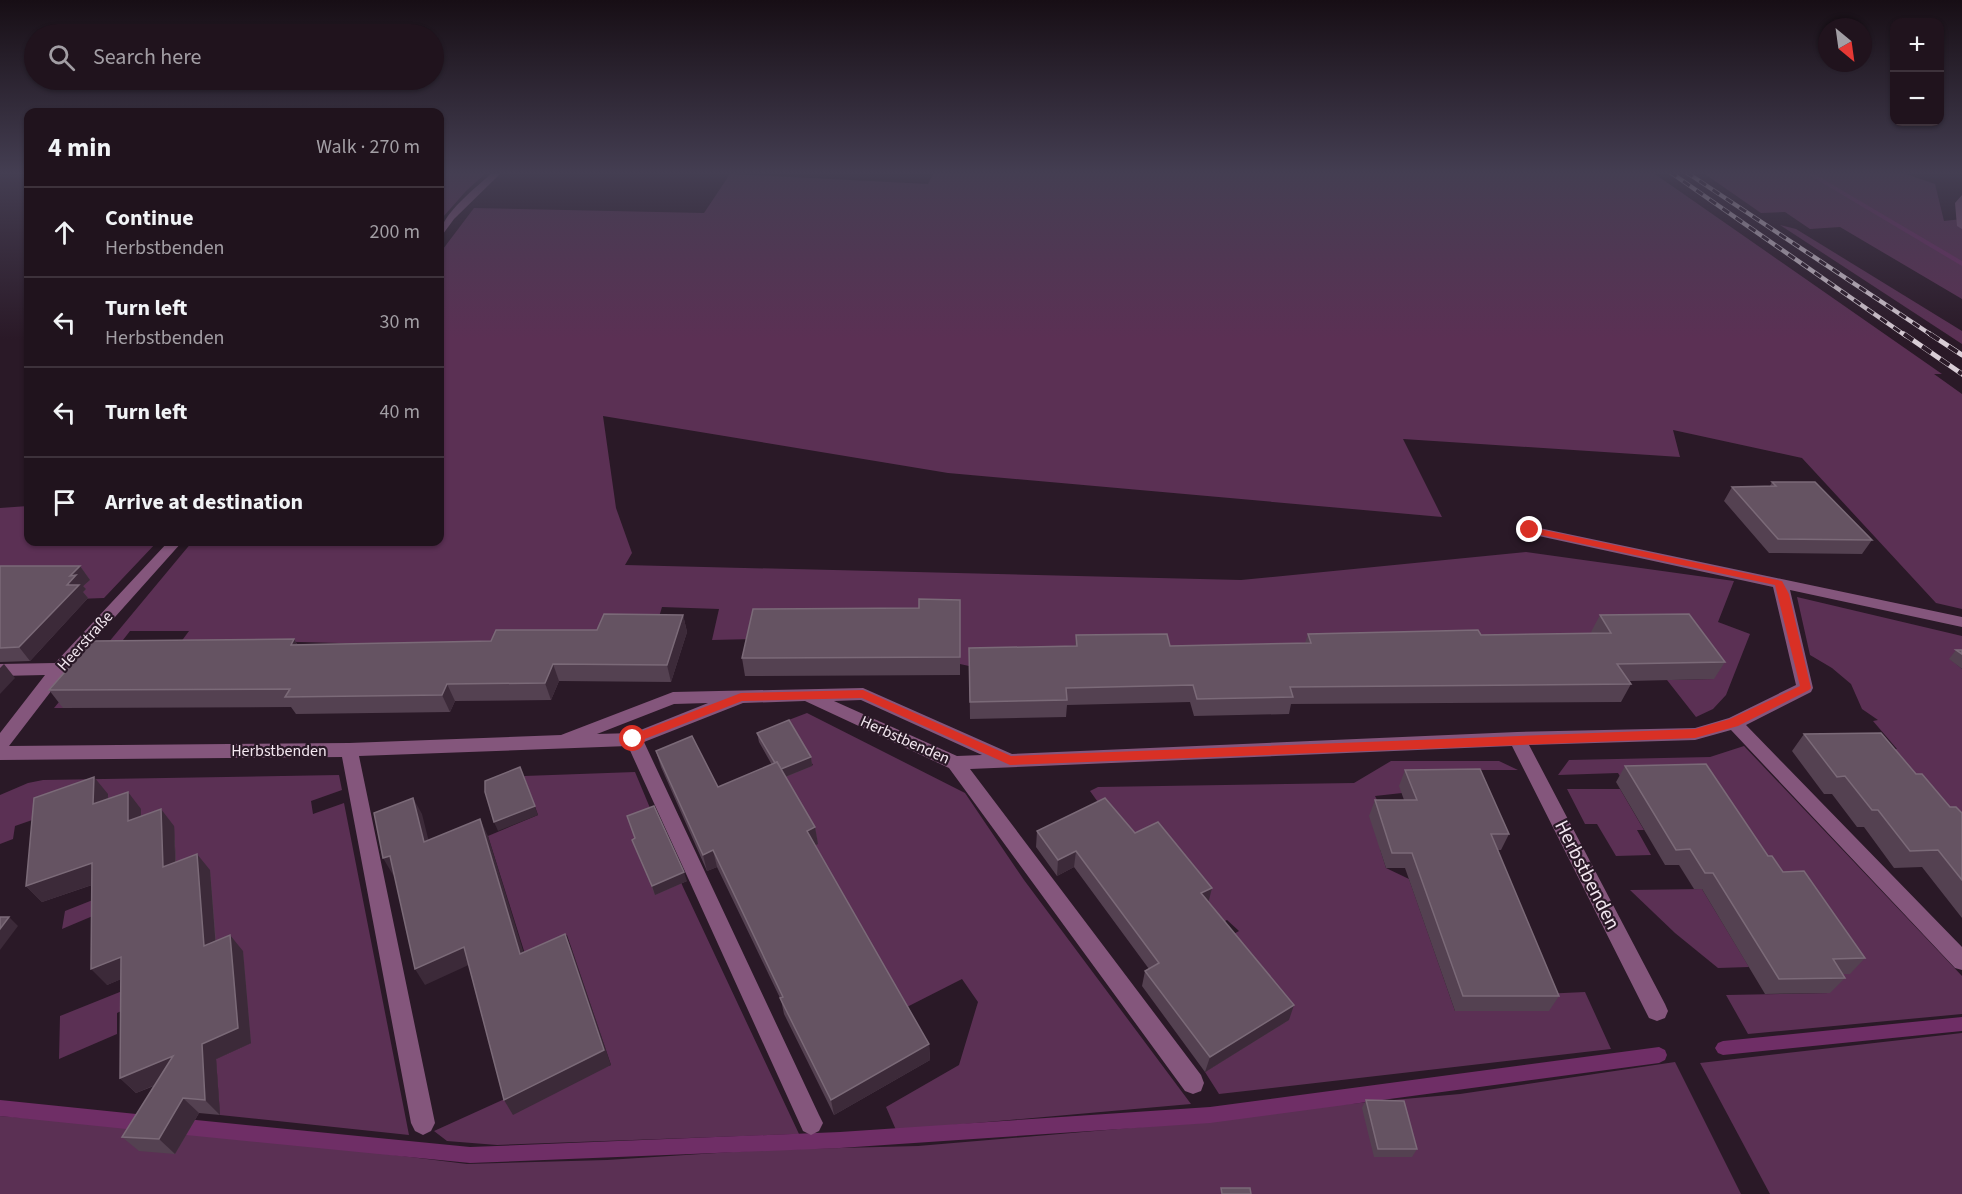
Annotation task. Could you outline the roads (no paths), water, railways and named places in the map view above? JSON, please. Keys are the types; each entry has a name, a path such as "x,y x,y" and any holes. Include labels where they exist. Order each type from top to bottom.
{"street":[{"path":"1530,530 1962,622"},
{"name":"Heerstraße","path":"0,745 60,669 171,546"},
{"name":"Herbstbenden","path":"806,695 955,763 1517,739 1695,734 1734,723 1805,688 1784,594 1779,583"},
{"path":"0,670 60,669"},
{"name":"Herbstbenden","path":"557,742 673,698 863,694 1010,761"},
{"name":"Herbstbenden","path":"0,753 349,750 633,739 741,697"},
{"path":"1734,723 1962,961"},
{"path":"633,739 812,1123"},
{"name":"Herbstbenden","path":"1517,739 1657,1011"},
{"path":"349,750 423,1124"},
{"path":"955,763 1192,1083"}],"waterway":[{"path":"1901,228 1962,264"},
{"path":"1723,1048 1962,1024"},
{"path":"176,1126 470,1155 840,1140 1210,1115 1659,1055"},
{"path":"0,1108 146,1123"}],"railway":[{"path":"1750,228 1906,336"},
{"path":"1770,228 1933,336"},
{"path":"1904,334 1962,374"},
{"path":"1930,334 1962,355"}]}
